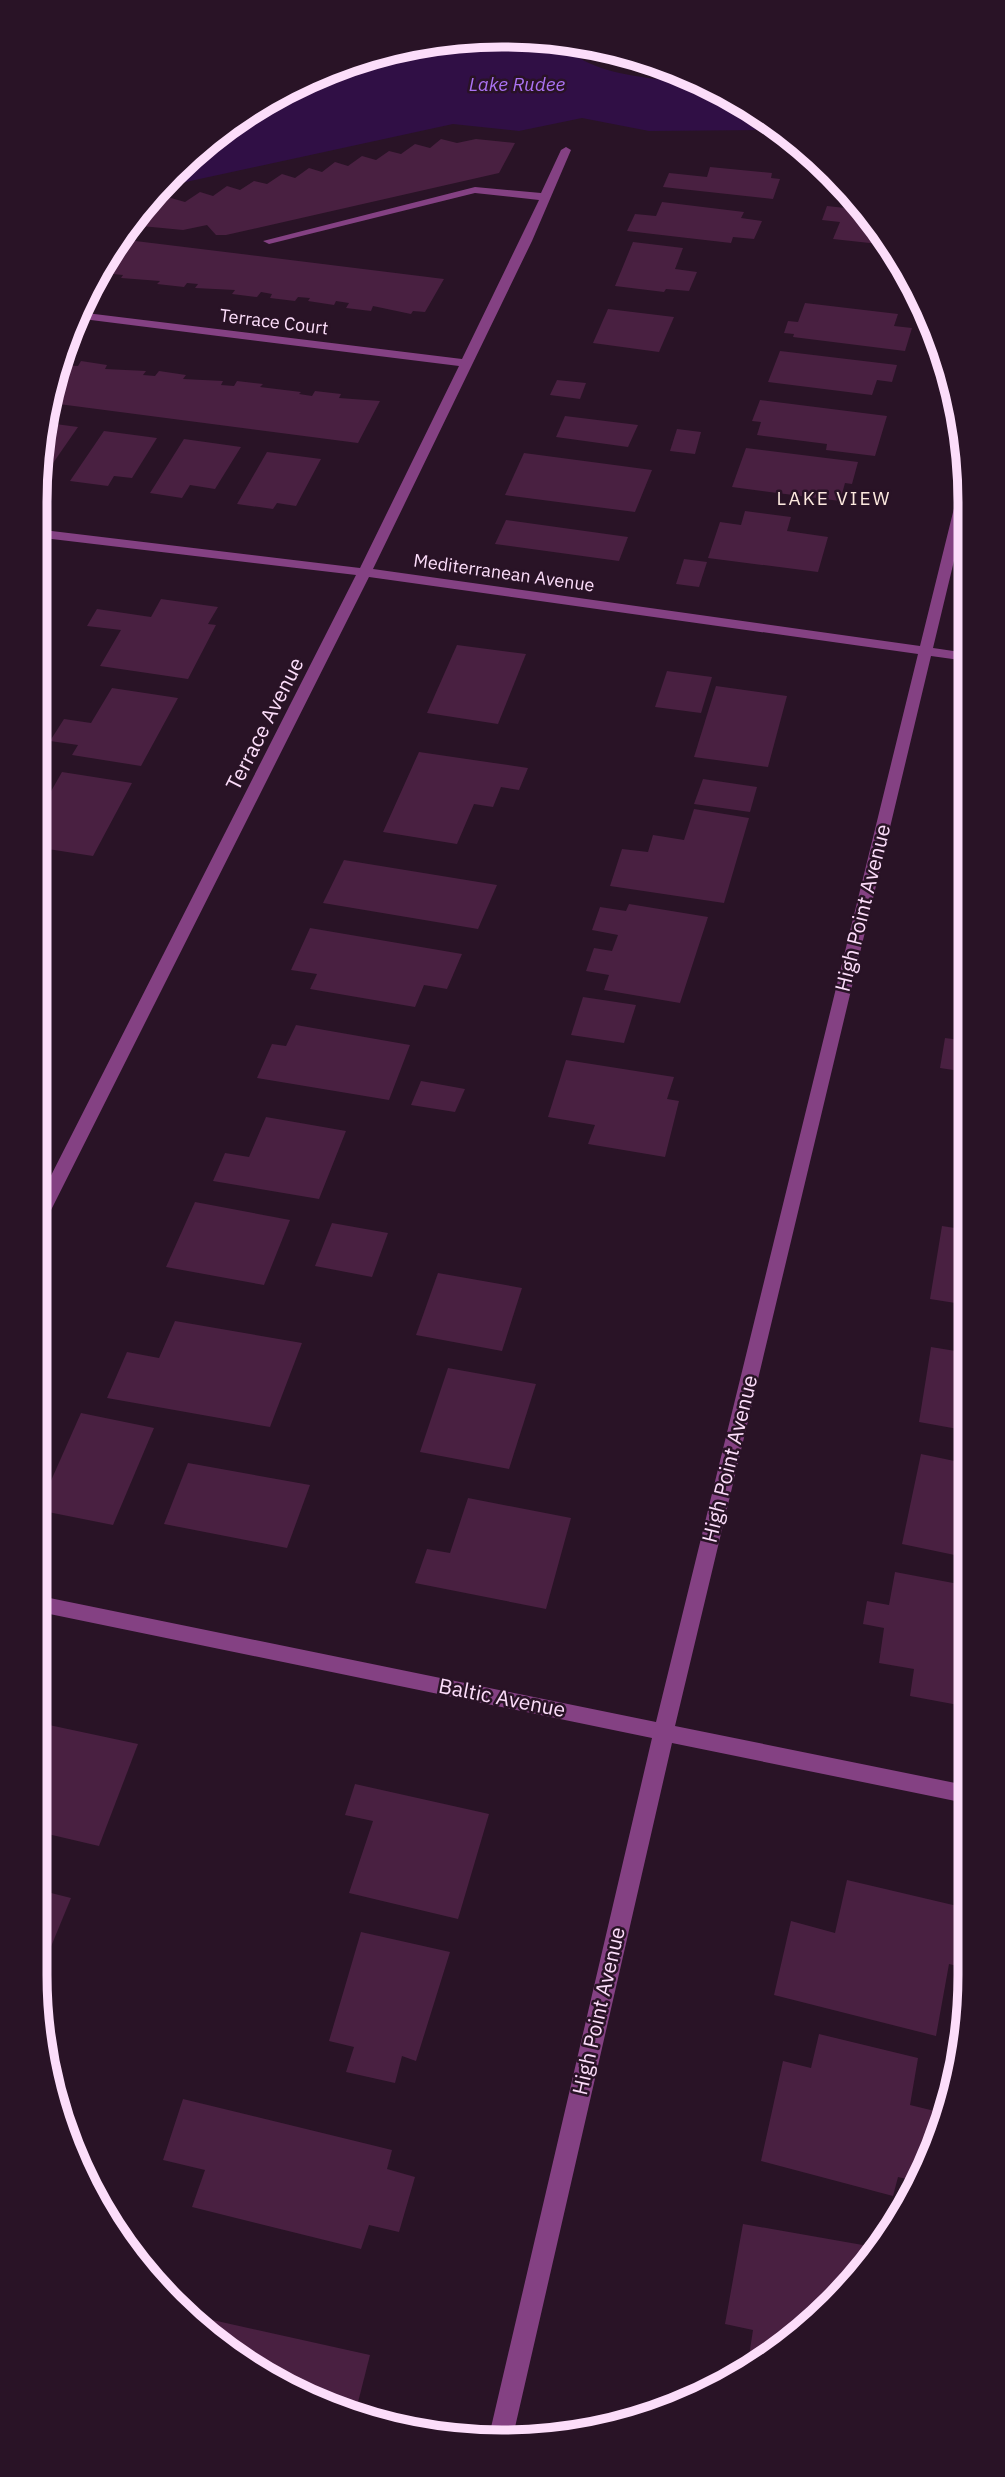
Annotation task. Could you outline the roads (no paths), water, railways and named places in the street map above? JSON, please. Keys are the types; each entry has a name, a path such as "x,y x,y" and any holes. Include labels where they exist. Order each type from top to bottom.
{"street":[{"path":"269,241 475,190 545,197 566,150"},
{"name":"Terrace Avenue","path":"47,1200 364,572 545,197"},
{"name":"Terrace Court","path":"87,316 466,363"},
{"name":"High Point Avenue","path":"502,2430 664,1731 958,518"},
{"name":"Mediterranean Avenue","path":"47,534 364,572 958,656"},
{"name":"Baltic Avenue","path":"47,1605 958,1792"}],"water":[{"name":"Lake Rudee","path":"473,48 562,51 571,53 601,68 674,81 730,108 764,130 649,131 582,118 519,131 453,124 178,184 225,141 301,94 356,71 385,63"}],"district":[{"name":"LAKE VIEW","path":"834,498"}]}
